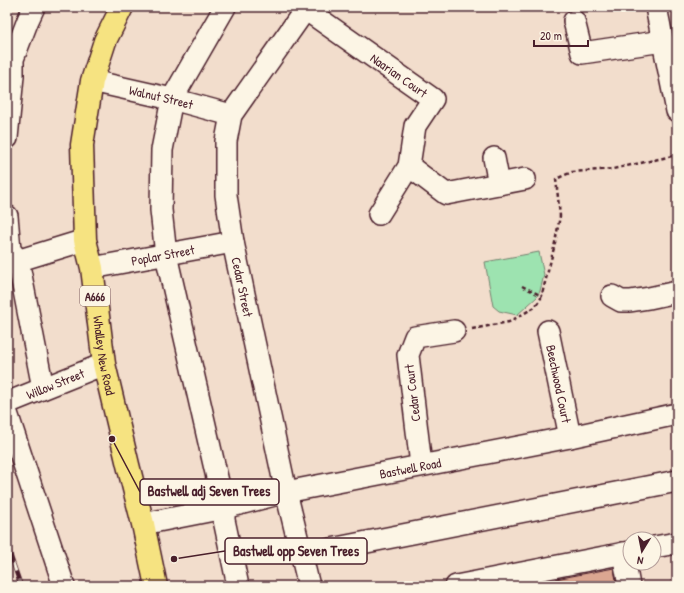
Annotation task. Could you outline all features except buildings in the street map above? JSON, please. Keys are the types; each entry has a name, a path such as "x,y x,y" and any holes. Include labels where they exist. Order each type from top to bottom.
{"highway":[{"name":"Whalley New Road","path":"122,7 105,41 92,81 82,145 85,240 92,268 104,364 143,524 156,586"}],"street":[{"path":"7,138 13,76 10,57 34,7"},
{"path":"225,7 172,99 162,150 161,210 166,254 224,508 224,520 238,586"},
{"path":"656,7 677,112"},
{"name":"Naarian Court","path":"306,8 437,92 415,126 409,166 379,214"},
{"name":"Cedar Street","path":"306,8 231,115 226,141 226,195 233,242 286,492 309,586"},
{"path":"574,21 582,54 663,41"},
{"name":"Walnut Street","path":"92,81 172,99 231,115"},
{"path":"494,158 499,184"},
{"path":"409,166 446,194 525,179"},
{"path":"7,216 10,250 43,388"},
{"path":"13,262 85,240"},
{"name":"Poplar Street","path":"92,268 233,242"},
{"path":"612,296 621,301 630,301 677,292"},
{"name":"Cedar Court","path":"421,465 408,356 415,337 454,331"},
{"name":"Beechwood Court","path":"548,331 570,436"},
{"name":"Willow Street","path":"7,403 104,364"},
{"path":"7,413 64,586"},
{"name":"Bastwell Road","path":"143,524 224,508 286,492 677,414"},
{"path":"301,555 677,481"},
{"path":"662,546 677,543"},
{"path":"456,586 504,581 622,554"},
{"path":"628,571 629,586"}],"path":[{"path":"454,331 509,322 535,307 542,296 560,216 556,179 572,172 613,169 677,155"},
{"path":"522,286 542,296"}],"green space":[{"path":"539,252 544,275 537,297 517,315 499,311 493,306 485,262"}],"railway":[{"path":"7,546 21,586"},
{"path":"7,579 9,586"}],"place":[{"name":"Bastwell adj Seven Trees","path":"112,439"},
{"name":"Bastwell opp Seven Trees","path":"174,559"}]}
